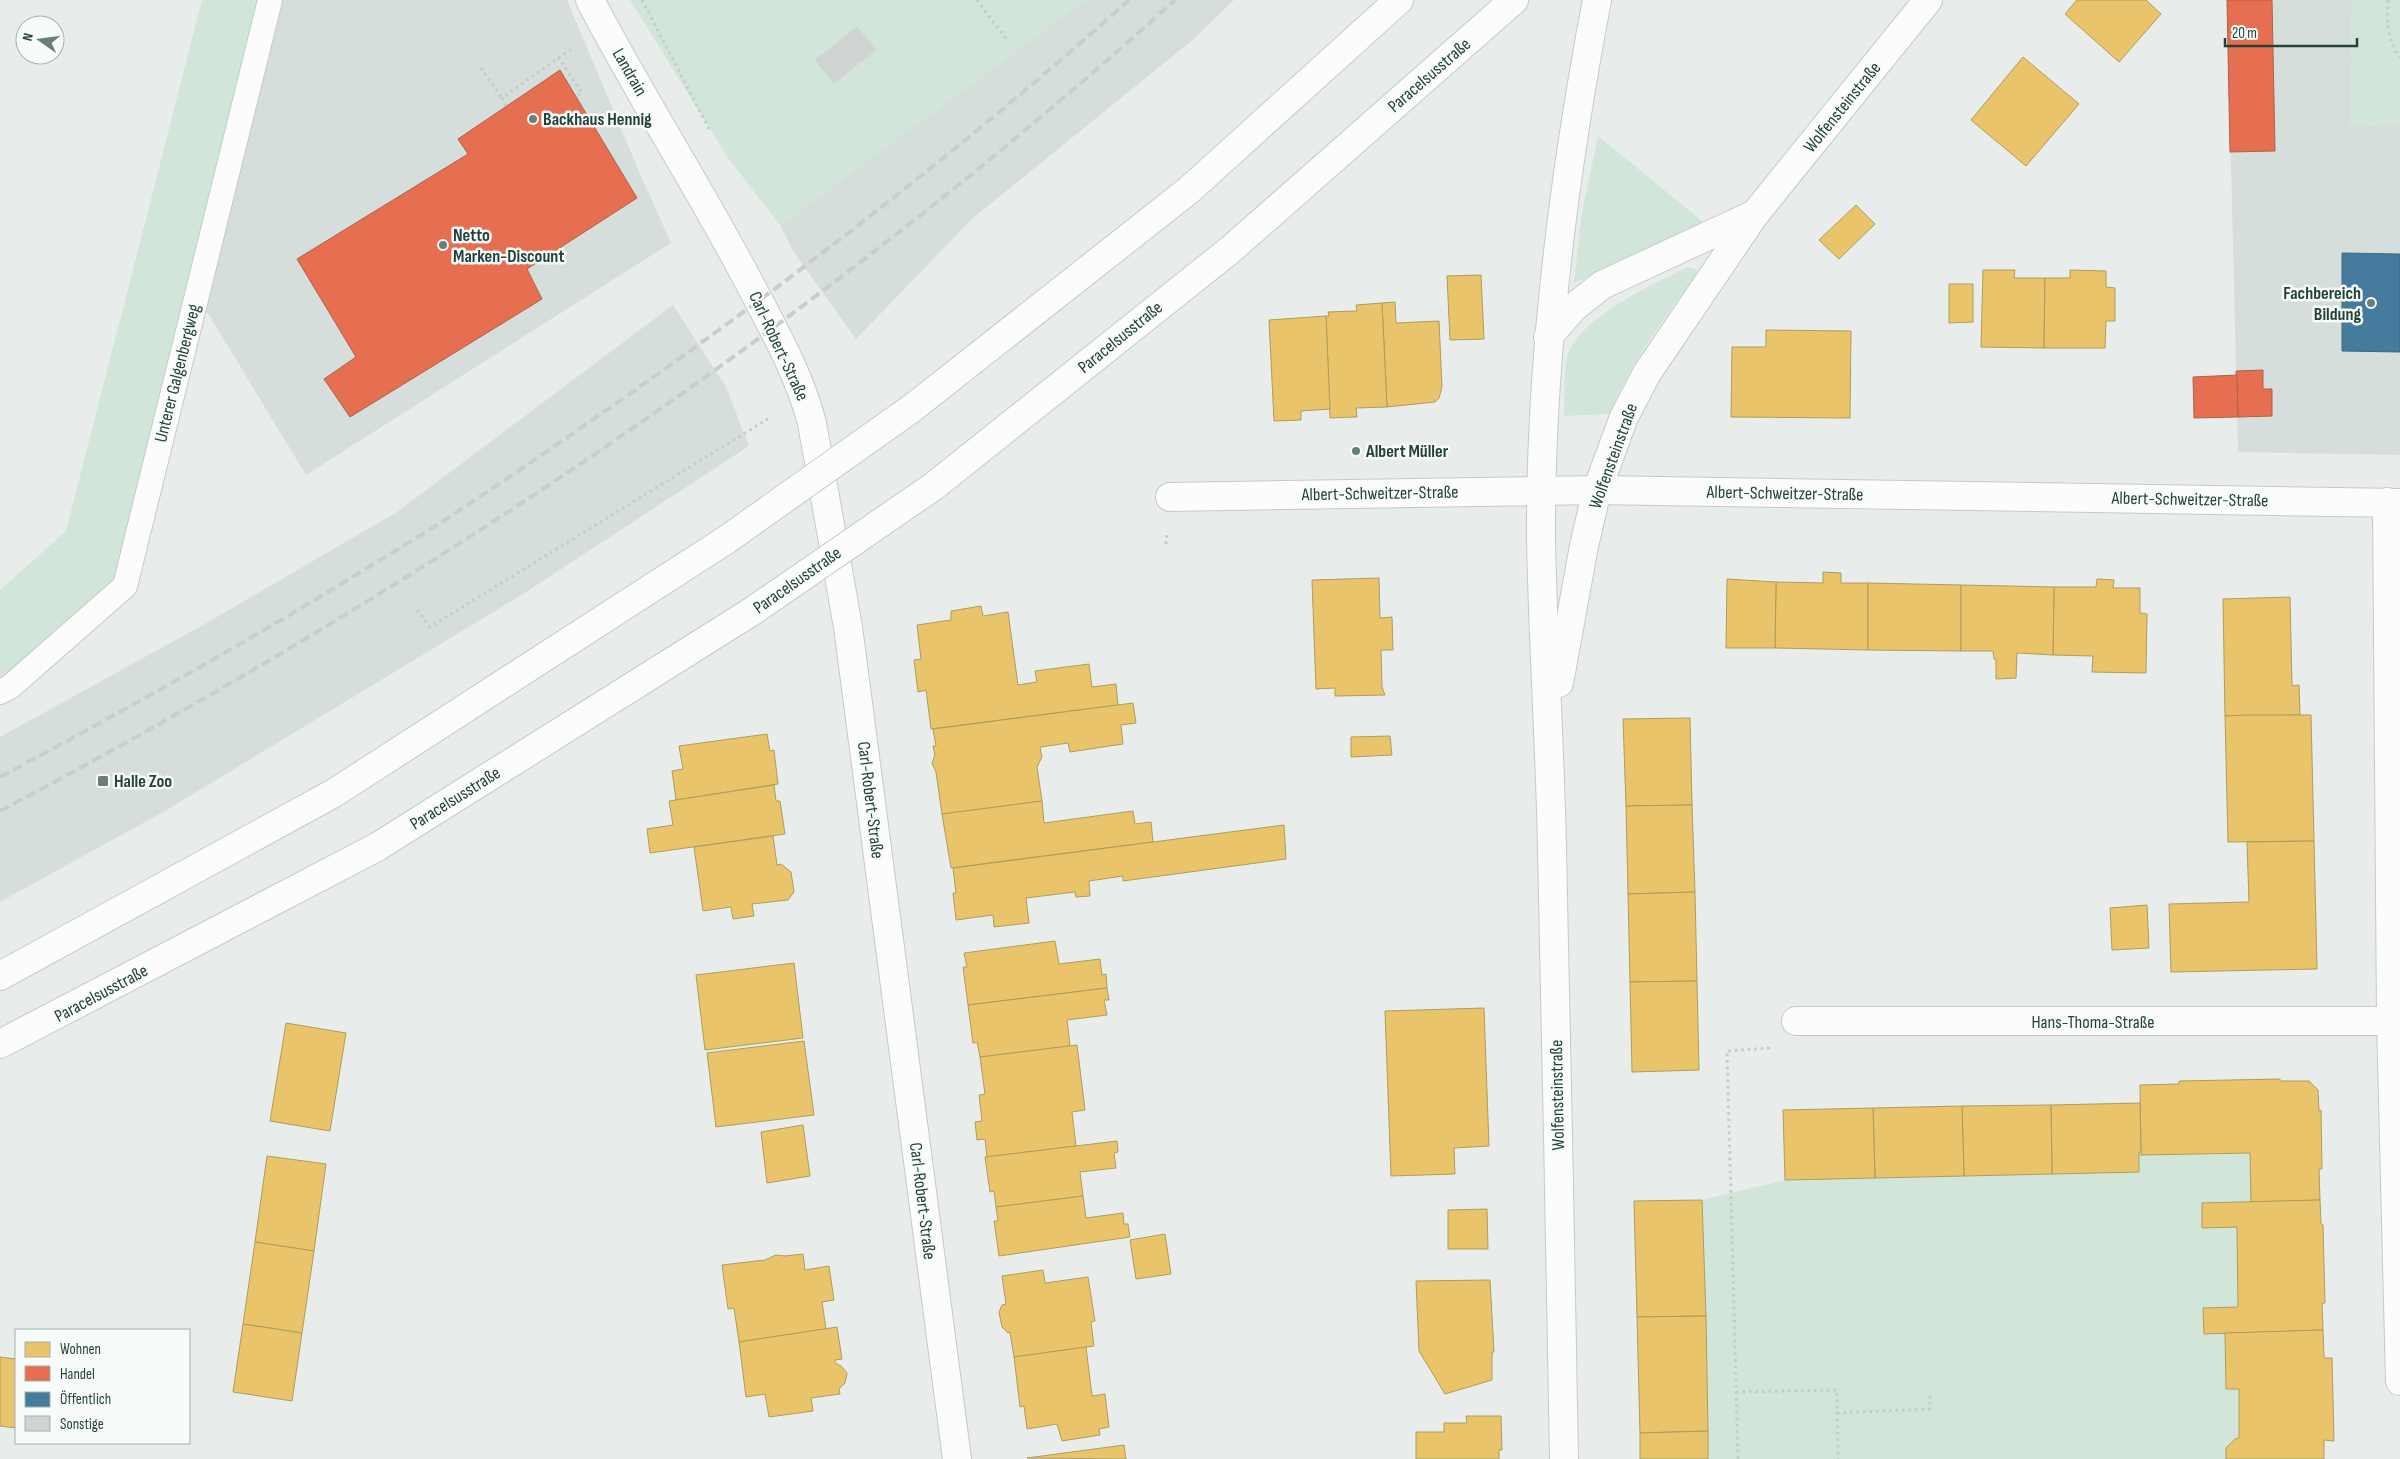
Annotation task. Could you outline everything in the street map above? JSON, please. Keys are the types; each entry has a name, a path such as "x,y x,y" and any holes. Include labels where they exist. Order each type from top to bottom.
{"main road":[{"name":"Landrain","path":"590,0 687,169"},
{"path":"0,976 334,793 726,540 911,409 1189,190 1399,0"},
{"name":"Paracelsusstraße","path":"0,1044 377,847 751,612 934,486 1230,250 1514,0"},
{"name":"Wolfensteinstraße","path":"1564,1459 1550,731 1542,542 1542,491 1548,337 1561,220 1583,74 1597,0"},
{"name":"Wolfensteinstraße","path":"1550,731 1584,546 1597,490 1624,417 1647,373 1755,214 1928,0"},
{"name":"Carl-Robert-Straße","path":"687,169 792,366 805,397 812,423 851,647 957,1459"},
{"name":"Wolfensteinstraße","path":"1548,337 1573,308 1602,285 1755,214"},
{"name":"Albert-Schweitzer-Straße","path":"1170,497 1597,490 2393,502"},
{"path":"2393,502 2390,1021 2400,1381"},
{"name":"Hans-Thoma-Straße","path":"1796,1021 2390,1021"}],"lane":[{"name":"Unterer Galgenbergweg","path":"0,692 10,687 125,586 270,0"}],"path":[{"path":"977,0 1008,41"},
{"path":"2388,0 2386,20 2393,47 2400,58"},
{"path":"502,98 568,51"},
{"path":"558,57 582,93 576,96"},
{"path":"481,68 506,106"},
{"path":"417,610 430,627 775,415"},
{"path":"1738,1459 1727,1051 1770,1048"},
{"path":"1736,1392 1837,1390 1838,1459"},
{"path":"1837,1413 1930,1410 1930,1393"}],"shaded area":[{"path":"271,0 567,0 671,243 306,475 198,297"},
{"path":"1085,0 1234,0 1195,38 973,218 856,339 793,251 780,225"},
{"path":"2227,0 2352,0 2350,125 2400,124 2400,455 2238,452"},
{"path":"673,305 726,387 749,446 520,596 165,811 0,902 0,737 210,621 397,512"}],"green space":[{"path":"202,0 266,0 125,585 0,691 0,590 66,531"},
{"path":"630,0 1085,0 780,225 728,158"},
{"path":"2352,0 2400,0 2400,124 2350,125"},
{"path":"1598,136 1707,225 1574,283 1581,218"},
{"path":"1688,267 1697,270 1696,275 1637,359 1609,414 1564,416 1566,365 1573,344 1585,330 1618,304 1656,282"},
{"path":"2139,1152 2142,1155 2250,1153 2251,1202 2202,1203 2202,1228 2237,1227 2238,1307 2203,1309 2204,1334 2225,1333 2226,1389 2239,1389 2239,1438 2235,1439 2226,1448 2226,1459 1708,1459 1702,1200 1785,1180 2139,1172"}],"building: Wohnen":[{"path":"2077,0 2146,0 2161,14 2119,62 2065,14"},
{"path":"2023,57 2079,104 2026,166 1971,120"},
{"path":"1856,205 1875,224 1839,259 1819,240"},
{"path":"1983,270 2015,270 2014,278 2045,278 2044,348 1981,347"},
{"path":"2070,270 2106,271 2106,287 2115,288 2115,321 2106,321 2105,348 2044,348 2045,278 2070,278"},
{"path":"1481,275 1484,339 1450,340 1447,276"},
{"path":"1949,284 1973,284 1973,322 1949,323"},
{"path":"1395,302 1396,323 1439,321 1442,387 1439,398 1435,402 1387,407 1382,303"},
{"path":"1382,303 1387,407 1356,408 1357,417 1330,418 1326,316 1329,316 1328,312 1357,311 1356,305"},
{"path":"1326,316 1330,409 1301,411 1301,420 1274,421 1269,320"},
{"path":"1766,330 1851,331 1850,418 1731,417 1732,347 1766,347"},
{"path":"1823,572 1841,573 1841,583 1868,583 1868,650 1775,648 1776,582 1823,583"},
{"path":"1379,578 1380,618 1392,617 1393,650 1381,650 1382,687 1385,695 1335,696 1335,688 1316,689 1312,580"},
{"path":"1727,579 1776,582 1775,648 1726,648"},
{"path":"2097,579 2114,580 2113,588 2140,588 2140,613 2147,614 2146,673 2092,672 2093,656 2053,655 2054,587 2096,587"},
{"path":"1868,583 1961,585 1961,651 1868,650"},
{"path":"1961,585 2054,587 2053,655 2017,653 2016,678 1996,679 1996,659 1994,659 1993,651 1961,651"},
{"path":"2290,597 2292,686 2299,685 2300,715 2225,716 2223,599"},
{"path":"981,606 983,616 1008,612 1018,685 1037,682 1035,671 1089,664 1092,687 1116,684 1118,705 931,729 926,690 918,692 914,660 921,659 917,625 951,620 951,611"},
{"path":"1133,703 1136,723 1121,725 1123,744 1070,752 1068,743 1040,747 1042,757 1037,767 1042,801 942,814 936,772 932,763 935,755 933,746 936,746 933,729"},
{"path":"2311,715 2314,841 2228,842 2225,716"},
{"path":"1690,718 1692,805 1626,806 1623,719"},
{"path":"767,734 770,751 774,750 778,784 676,800 672,771 683,769 679,746"},
{"path":"1390,736 1392,755 1351,757 1351,737"},
{"path":"774,785 776,801 780,801 785,834 650,853 647,829 673,825 669,801"},
{"path":"1042,801 1044,823 1133,811 1135,824 1151,822 1153,842 951,868 942,814"},
{"path":"1692,805 1695,892 1628,894 1626,806"},
{"path":"1284,825 1286,859 1123,881 1123,876 1089,881 1090,896 1076,897 1075,892 1026,898 1029,923 994,927 993,915 956,920 953,893 956,893 953,868"},
{"path":"773,836 777,865 781,864 791,872 794,892 788,900 752,904 754,916 733,919 731,907 703,911 694,847"},
{"path":"2314,841 2317,969 2171,972 2169,904 2249,902 2247,842"},
{"path":"1695,892 1697,981 1630,982 1628,894"},
{"path":"2147,905 2149,948 2112,950 2110,908"},
{"path":"1055,941 1059,964 1100,959 1102,975 1106,974 1107,988 968,1005 963,967 967,967 964,953"},
{"path":"794,963 803,1038 705,1050 696,975"},
{"path":"1697,981 1699,1070 1632,1072 1630,982"},
{"path":"1107,988 1109,1000 1104,1000 1107,1015 1067,1020 1070,1046 980,1057 977,1042 973,1043 968,1005"},
{"path":"1484,1008 1489,1146 1454,1148 1455,1174 1391,1176 1385,1011"},
{"path":"286,1023 346,1033 330,1131 270,1121"},
{"path":"804,1041 814,1115 716,1127 707,1053"},
{"path":"1077,1045 1085,1110 1072,1112 1076,1146 987,1157 985,1139 977,1140 975,1122 982,1121 979,1095 985,1094 980,1057"},
{"path":"2280,1079 2280,1081 2309,1081 2318,1090 2319,1111 2321,1110 2322,1169 2319,1169 2320,1200 2251,1202 2250,1153 2141,1155 2140,1085 2179,1084 2179,1081"},
{"path":"2140,1103 2141,1152 2139,1152 2139,1172 2052,1174 2051,1105"},
{"path":"2051,1105 2052,1174 1964,1176 1962,1106"},
{"path":"1962,1106 1964,1176 1875,1178 1873,1108"},
{"path":"1873,1108 1875,1178 1785,1180 1783,1110"},
{"path":"803,1125 810,1176 767,1183 761,1132"},
{"path":"1117,1141 1118,1152 1114,1153 1116,1168 1080,1172 1083,1196 996,1207 994,1191 990,1192 985,1157"},
{"path":"267,1156 326,1164 314,1251 255,1242"},
{"path":"1083,1196 1086,1218 1123,1213 1124,1224 1128,1224 1130,1237 999,1256 994,1221 998,1221 996,1207"},
{"path":"1702,1200 1706,1316 1637,1317 1634,1201"},
{"path":"2320,1200 2321,1224 2323,1225 2325,1303 2322,1303 2323,1330 2204,1334 2203,1308 2238,1307 2237,1227 2202,1228 2202,1203"},
{"path":"1487,1209 1488,1249 1448,1249 1448,1210"},
{"path":"1165,1234 1171,1274 1136,1279 1130,1240"},
{"path":"255,1242 314,1251 302,1333 243,1324"},
{"path":"803,1254 805,1270 829,1266 834,1300 822,1302 826,1329 739,1342 734,1308 728,1309 722,1265 765,1260 776,1255"},
{"path":"1043,1270 1045,1283 1088,1277 1095,1321 1091,1322 1094,1346 1014,1357 1010,1332 1008,1333 1002,1327 999,1312 1002,1305 1006,1304 1002,1276"},
{"path":"1490,1280 1494,1352 1492,1352 1492,1380 1445,1394 1419,1351 1416,1281"},
{"path":"1706,1316 1708,1431 1640,1433 1637,1317"},
{"path":"243,1324 302,1333 292,1401 233,1392"},
{"path":"837,1327 842,1359 835,1360 835,1363 841,1366 847,1373 845,1383 839,1389 840,1394 811,1398 813,1411 769,1417 765,1394 746,1397 739,1342"},
{"path":"2323,1330 2324,1358 2332,1358 2334,1441 2324,1440 2324,1459 2226,1459 2226,1448 2235,1439 2239,1438 2239,1389 2226,1389 2225,1333"},
{"path":"1086,1347 1092,1396 1105,1394 1109,1427 1099,1429 1100,1435 1062,1441 1057,1424 1027,1429 1024,1406 1020,1407 1014,1357"},
{"path":"0,1357 15,1359 15,1428 0,1426"},
{"path":"1466,1416 1501,1416 1502,1450 1499,1450 1499,1459 1416,1459 1416,1432 1444,1432 1444,1423 1467,1423"},
{"path":"1708,1431 1708,1459 1640,1459 1640,1433"},
{"path":"1124,1445 1126,1459 1027,1458"}],"building: Handel":[{"path":"2227,0 2272,0 2275,151 2230,152"},
{"name":"Netto Marken-Discount","path":"560,70 637,198 527,269 542,299 350,417 324,379 356,357 297,259 468,154 458,139"},
{"path":"2263,370 2263,389 2272,389 2272,416 2238,417 2236,371"},
{"path":"2237,375 2238,417 2194,418 2193,377"}],"building: Öffentlich":[{"name":"Fachbereich Bildung","path":"2342,253 2400,254 2400,352 2342,351"}],"building: Sonstige":[{"path":"857,27 876,50 834,83 815,60"}],"railway":[{"path":"0,777 90,729 267,628 436,525 537,458 712,335 883,206 1048,71 1129,0"},
{"path":"0,811 157,725 311,635 463,541 613,442 759,338 901,230 1040,118 1175,0"}],"place":[{"name":"Backhaus Hennig","path":"533,119"},
{"name":"Netto Marken-Discount","path":"443,245"},
{"name":"Fachbereich Bildung","path":"2371,303"},
{"name":"Albert Müller","path":"1356,451"},
{"name":"Halle Zoo","path":"103,781"}]}
